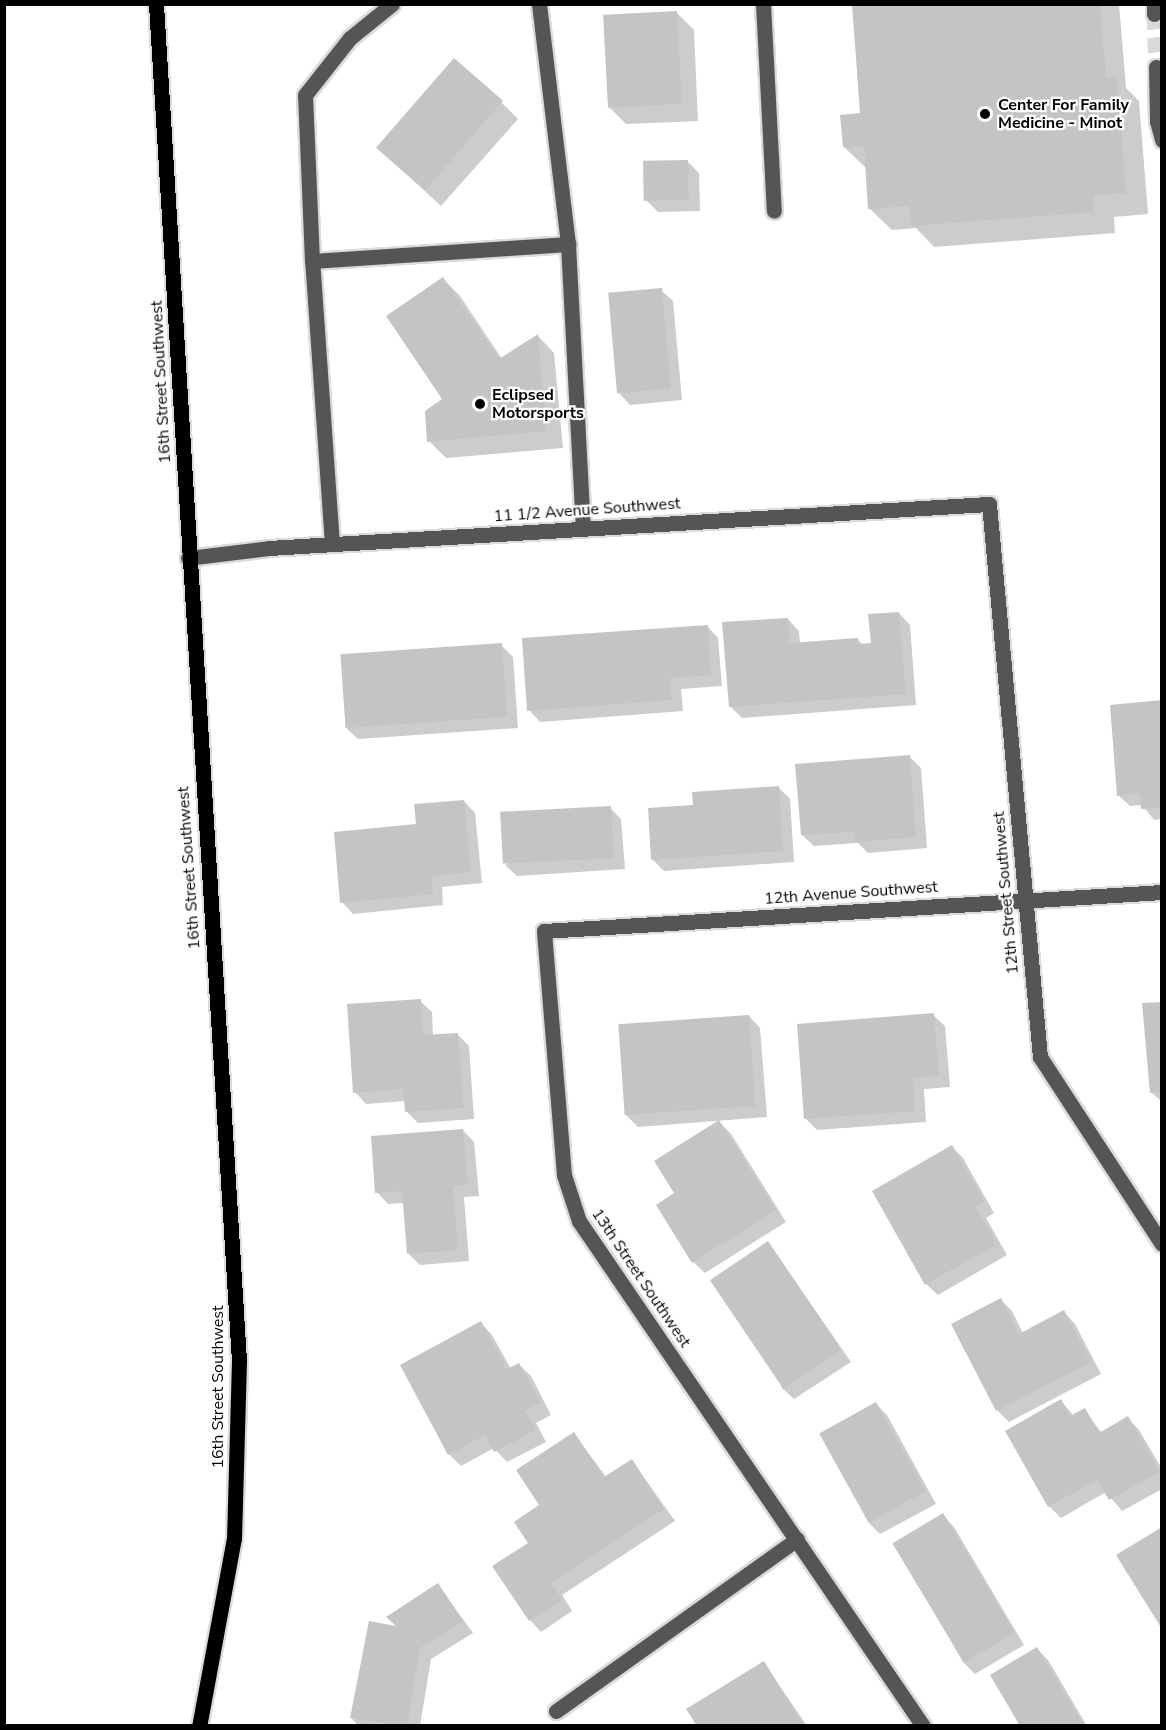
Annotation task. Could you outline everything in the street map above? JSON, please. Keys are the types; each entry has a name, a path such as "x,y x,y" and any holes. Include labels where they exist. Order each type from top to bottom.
{"main road":[{"name":"16th Street Southwest","path":"156,4 188,558 239,1360 234,1538 199,1725"}],"street":[{"path":"332,544 312,261 305,95 350,38 392,4"},
{"path":"539,4 568,244 583,528"},
{"path":"763,4 774,211"},
{"path":"1156,67 1157,121 1161,140"},
{"path":"312,261 568,244"},
{"name":"11 1/2 Avenue Southwest","path":"188,558 332,544 989,504"},
{"name":"12th Street Southwest","path":"989,504 1040,1057 1161,1244"},
{"name":"12th Avenue Southwest","path":"544,931 1161,892"},
{"name":"13th Street Southwest","path":"544,931 564,1175 579,1221 923,1725"},
{"path":"556,1711 797,1539"}],"building":[{"name":"Center For Family Medicine - Minot","path":"852,4 1100,4 1106,78 1117,77 1126,193 1093,195 1094,212 911,226 909,206 868,209 864,146 843,147 840,115 860,113"},
{"path":"677,11 682,104 608,108 603,15"},
{"path":"454,58 503,101 425,190 376,148"},
{"path":"688,160 689,200 644,201 643,161"},
{"path":"443,277 499,359 538,334 546,431 427,442 425,411 442,399 386,316"},
{"path":"662,288 671,389 617,393 608,293"},
{"path":"899,612 906,694 729,707 722,622 788,618 790,643 858,638 859,644 871,643 868,614"},
{"path":"708,625 711,675 670,678 672,700 527,711 522,638"},
{"path":"502,643 507,717 346,728 340,654"},
{"path":"1162,700 1162,808 1141,809 1140,793 1117,796 1110,705"},
{"path":"910,755 916,837 855,842 854,832 801,835 795,764"},
{"path":"779,786 783,851 651,860 648,808 693,805 692,792"},
{"path":"464,800 471,872 431,876 433,894 340,903 334,832 416,824 414,804"},
{"path":"611,806 614,858 503,864 500,812"},
{"path":"421,999 423,1035 458,1033 464,1108 405,1112 403,1089 353,1093 347,1004"},
{"path":"1162,1002 1162,1092 1150,1093 1142,1003"},
{"path":"934,1013 939,1076 913,1078 915,1111 804,1119 797,1024"},
{"path":"749,1015 755,1106 625,1115 618,1024"},
{"path":"719,1120 776,1210 692,1263 656,1205 674,1193 654,1161"},
{"path":"463,1129 468,1185 453,1186 458,1250 407,1254 402,1191 375,1193 371,1136"},
{"path":"952,1145 984,1201 975,1206 997,1244 925,1285 872,1191"},
{"path":"768,1241 841,1350 783,1389 710,1280"},
{"path":"1001,1298 1019,1334 1064,1310 1091,1362 996,1411 951,1324"},
{"path":"481,1321 507,1369 519,1363 541,1403 525,1411 536,1430 494,1452 485,1435 448,1455 400,1365"},
{"path":"1061,1399 1070,1416 1085,1408 1099,1433 1128,1416 1160,1472 1109,1500 1097,1480 1048,1507 1005,1431"},
{"path":"876,1402 925,1491 869,1523 819,1434"},
{"path":"574,1432 604,1477 632,1459 664,1509 551,1583 562,1599 529,1621 492,1566 528,1543 514,1522 539,1505 516,1470"},
{"path":"943,1513 1015,1632 964,1663 892,1543"},
{"path":"1162,1527 1162,1629 1116,1555"},
{"path":"438,1583 463,1621 420,1648 407,1726 350,1718 369,1621 396,1626 386,1617"},
{"path":"1037,1647 1084,1726 1020,1726 990,1675"},
{"path":"764,1661 804,1726 697,1726 686,1709"}],"tunnel":[{"path":"1154,14 1156,67"}],"place":[{"name":"Center For Family Medicine - Minot","path":"985,114"},
{"name":"Eclipsed Motorsports","path":"480,404"}]}
